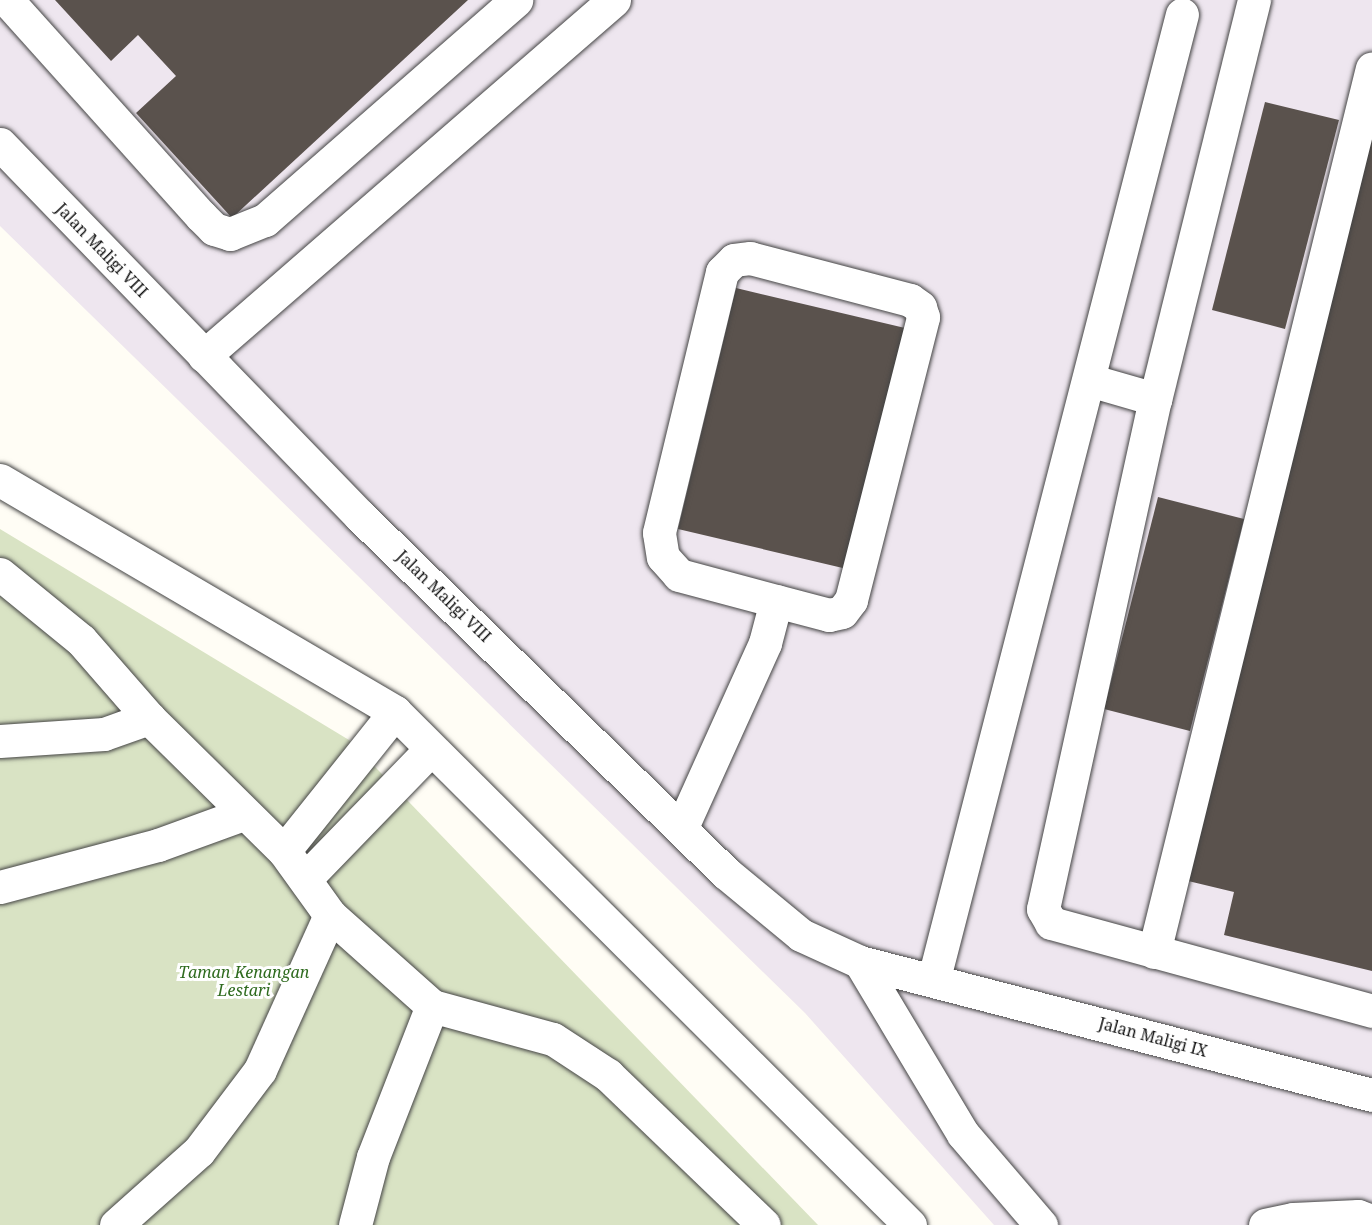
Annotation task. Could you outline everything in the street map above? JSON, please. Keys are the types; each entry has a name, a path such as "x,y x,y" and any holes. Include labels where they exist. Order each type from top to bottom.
{"street":[{"path":"6,0 201,216 214,229 230,234 265,220 516,0"},
{"path":"204,356 614,0"},
{"path":"1254,0 1155,399 1043,909 1051,923 1372,1011"},
{"path":"934,978 1182,14"},
{"path":"1154,952 1372,68"},
{"name":"Jalan Maligi VIII","path":"0,144 360,516 682,827 726,873 801,935 860,962 934,978"},
{"path":"750,258 910,300 920,307 922,317 851,600 842,612 830,615 776,601 679,574 663,557 659,533 722,272 734,260 750,258"},
{"path":"1089,380 1155,399"},
{"path":"0,480 395,712 910,1225"},
{"path":"0,574 81,640 149,718 243,814 284,851 330,915 432,1006 553,1039 608,1076 764,1225"},
{"path":"682,827 765,643 776,601"},
{"path":"284,851 395,712"},
{"path":"0,741 104,734 149,718"},
{"path":"304,879 431,749"},
{"path":"0,887 158,845 243,814"},
{"path":"116,1225 199,1151 260,1070 330,915"},
{"path":"860,962 963,1134 1041,1225 1046,1225"},
{"name":"Jalan Maligi IX","path":"934,978 1372,1095"},
{"path":"355,1225 374,1157 432,1006"},
{"path":"1264,1225 1304,1218 1358,1216 1372,1221"}],"shaded area":[{"path":"0,0 1372,0 1372,1225 994,1225 805,1013 0,226"}],"green space":[{"name":"Taman Kenangan Lestari","path":"0,529 349,740 818,1225 0,1225"}],"building":[{"path":"55,0 468,0 232,218 136,113 176,76 138,35 111,61"},
{"path":"1265,102 1339,120 1285,329 1212,310"},
{"path":"1372,121 1372,971 1224,935 1234,892 1184,880"},
{"path":"736,288 905,328 847,569 678,529"},
{"path":"1158,497 1244,519 1190,731 1104,709"}]}
